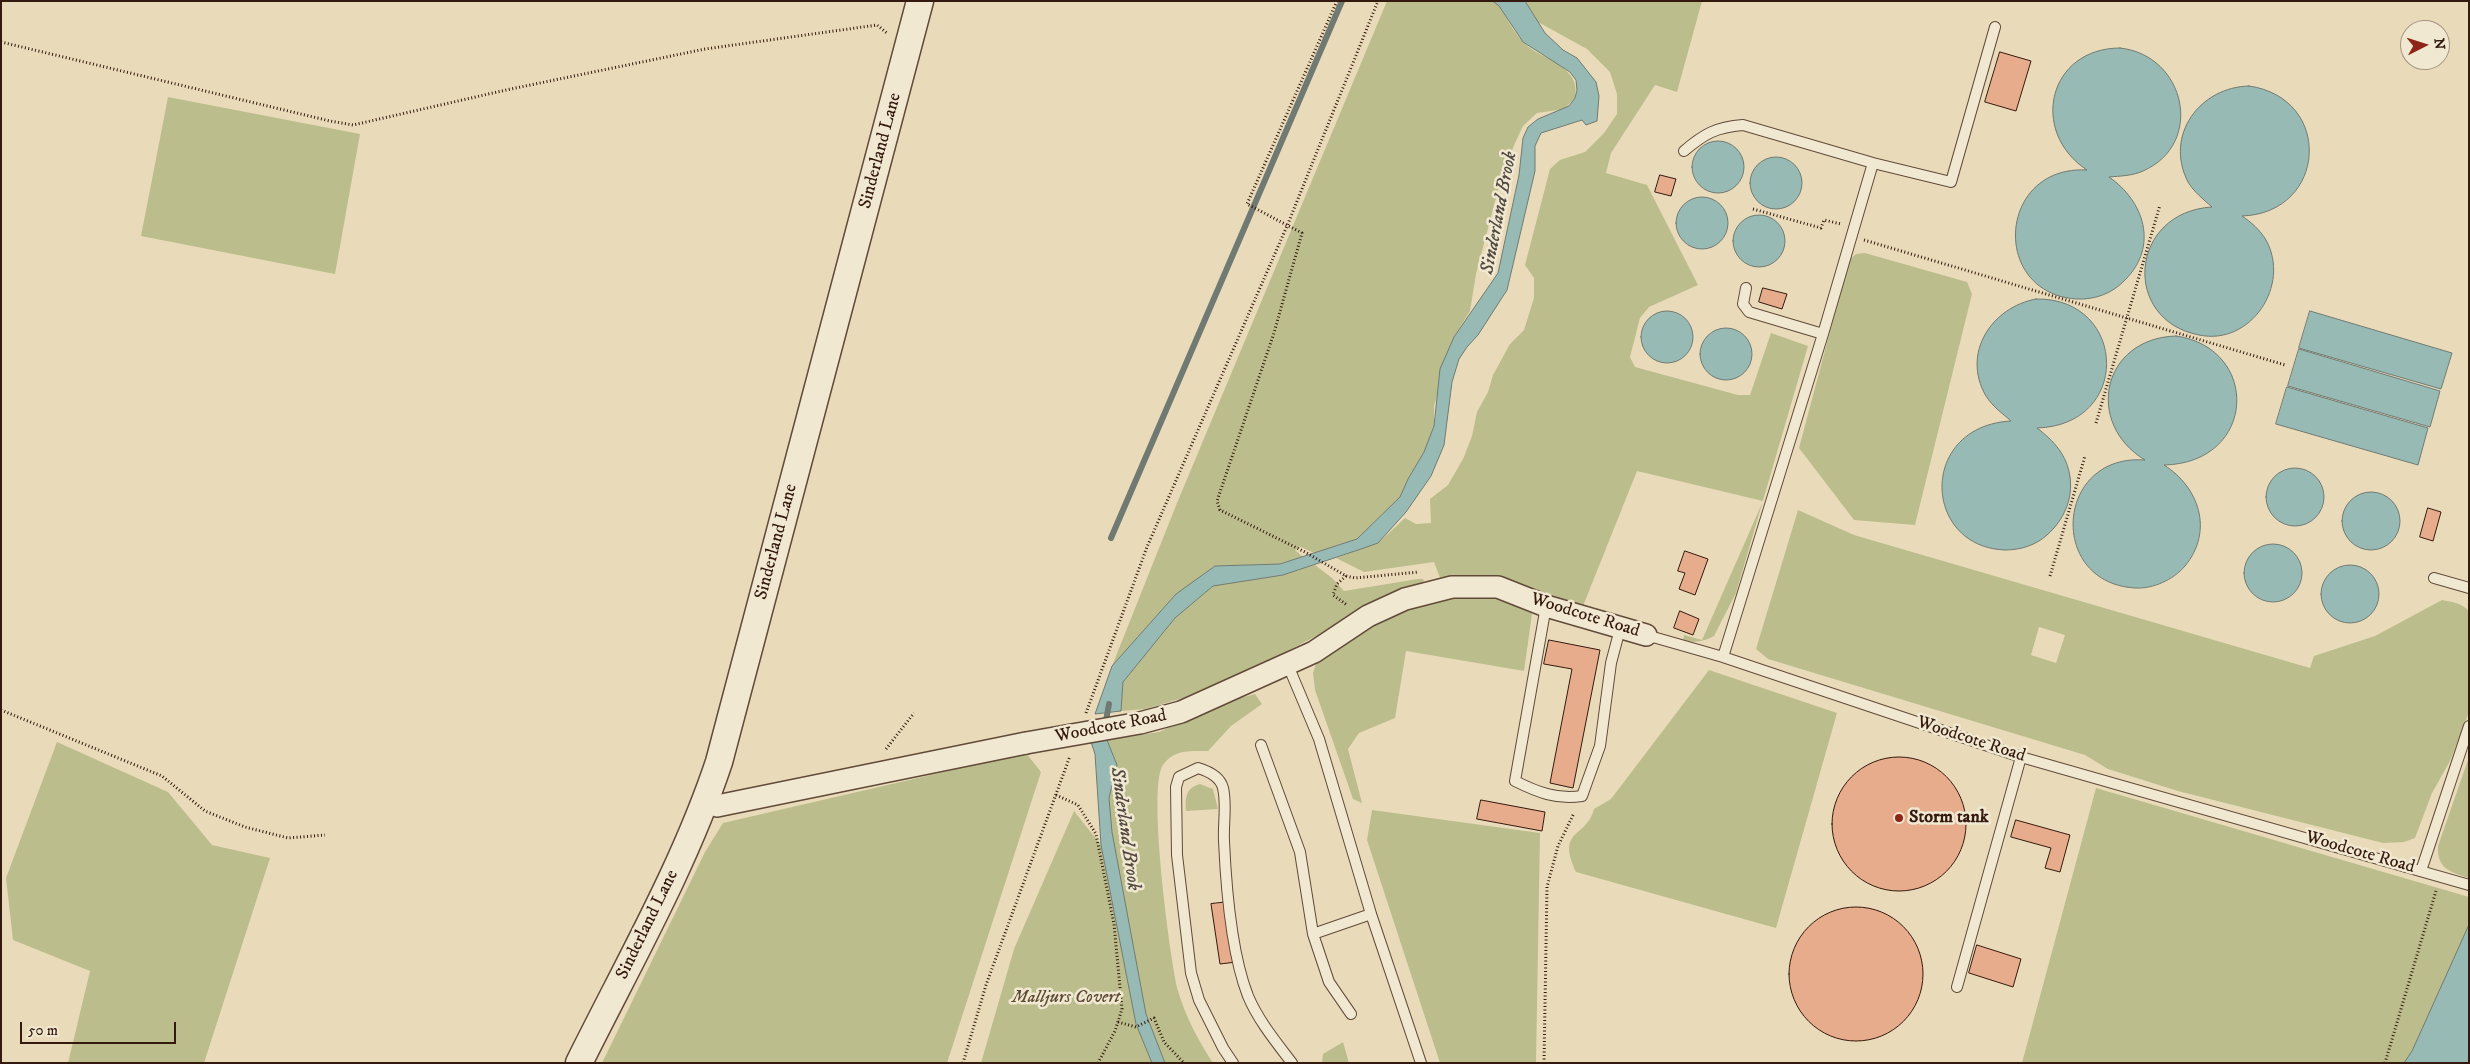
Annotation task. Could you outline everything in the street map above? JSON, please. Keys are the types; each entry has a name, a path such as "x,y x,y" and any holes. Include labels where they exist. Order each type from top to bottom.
{"street":[{"name":"Sinderland Lane","path":"579,1063 665,894 706,802 719,762 920,1"},
{"name":"Woodcote Road","path":"706,802 718,806 1026,743 1140,724 1181,712 1314,652 1368,616 1405,599 1452,587 1498,587 1546,606 1646,635"}],"lane":[{"path":"1684,151 1701,136 1722,126 1743,125 1873,163 1951,182 1995,27"},
{"path":"1723,657 1823,334 1873,163"},
{"path":"1746,288 1743,304 1749,312 1823,334"},
{"path":"2434,578 2469,588"},
{"path":"1546,606 1516,781 1538,793 1572,798 1582,796 1600,746 1612,663 1620,628"},
{"name":"Woodcote Road","path":"1646,635 1723,657 2021,757 2469,885"},
{"path":"1287,663 1319,739 1371,914 1420,1063"},
{"path":"2421,871 2469,726"},
{"path":"1261,745 1300,852 1313,934 1329,982 1351,1014"},
{"path":"1958,987 2021,757"},
{"path":"1233,1063 1222,1048 1199,1000 1191,972 1188,950 1177,855 1176,787 1178,777 1198,768 1219,778 1223,787 1224,840 1229,892 1238,960 1248,996 1263,1024 1292,1063"},
{"path":"1313,934 1371,914"}],"path":[{"path":"1337,1 1247,204 1302,233 1274,333 1217,501 1220,510 1306,552 1346,576 1355,578 1425,572 1439,590"},
{"path":"1083,722 1147,547 1287,226 1378,1"},
{"path":"1,42 353,125 506,90 705,49 877,26 889,35 910,41"},
{"path":"2096,423 2160,205"},
{"path":"1753,209 1821,228 1824,220 1853,232 2126,318 2286,365"},
{"path":"2050,576 2085,456"},
{"path":"1346,576 1337,584 1333,595 1368,616"},
{"path":"1,710 162,776 205,811 245,827 288,838 325,835"},
{"path":"886,773 886,748 914,713"},
{"path":"963,1063 986,985 1072,749"},
{"path":"1056,795 1078,805 1096,834 1114,924 1122,1009 1118,1022 1098,1063"},
{"path":"1544,1063 1548,887 1558,846 1582,796"},
{"path":"2385,1063 2436,894 2434,875"},
{"path":"1118,1022 1136,1027 1154,1018 1164,1042 1184,1063"}],"green space":[{"path":"1387,1 1493,1 1499,5 1522,41 1566,70 1572,78 1575,87 1575,98 1564,109 1537,113 1523,126 1515,143 1502,175 1476,274 1470,311 1454,337 1434,406 1434,426 1424,452 1400,497 1357,539 1314,553 1301,547 1295,550 1303,557 1280,564 1215,566 1176,594 1112,666 1177,503"},
{"path":"1525,1 1702,1 1677,92 1655,85 1611,153 1606,173 1647,185 1698,285 1649,307 1640,318 1630,357 1635,367 1738,395 1750,395 1771,333 1808,346 1763,501 1637,471 1583,606 1495,578 1442,583 1434,562 1364,572 1336,558 1378,543 1405,518 1416,524 1431,523 1430,499 1448,485 1463,459 1472,436 1477,412 1488,392 1493,375 1510,344 1524,330 1534,298 1534,278 1525,265 1550,169 1560,160 1585,152 1604,133 1617,114 1617,94 1610,72 1587,49 1538,22"},
{"path":"168,97 360,134 335,274 141,236"},
{"path":"1865,253 1967,282 1972,294 1915,525 1854,520 1799,448 1849,260 1856,254"},
{"path":"1762,502 1736,593 1714,636 1707,639 1699,641 1683,641 1684,635 1702,640"},
{"path":"1798,510 1854,535 2310,668 2314,656 2375,636 2442,600 2457,603 2469,611 2469,712 2450,761 2432,793 2415,838 2404,842 2383,843 2178,791 2108,769 2085,755 1768,659 1756,649","holes":["2039,627 2065,635 2056,663 2031,655"]},
{"path":"1315,565 1332,578 1344,591 1418,579 1423,579 1426,588 1362,612 1253,669 1183,698 1145,709 1121,711 1123,682 1175,618 1213,586 1283,575"},
{"path":"1497,594 1525,605 1532,614 1524,671 1406,651 1395,718 1359,733 1348,749 1362,803 1353,799 1315,690 1313,673 1317,661 1387,613 1443,598"},
{"path":"1709,670 1837,713 1776,928 1576,872 1571,858 1569,848 1574,835 1590,819 1594,809 1611,799"},
{"path":"1255,694 1262,704 1231,726 1208,751 1183,752 1172,756 1163,765 1159,779 1157,805 1159,838 1174,973 1188,1019 1213,1063 1165,1063 1146,1014 1112,832 1109,798 1117,765 1107,740 1159,732 1221,703"},
{"path":"57,742 168,792 212,845 270,858 204,1063 68,1063 90,971 13,940 6,878"},
{"path":"1026,753 1041,772 947,1063 602,1063 705,852 723,823"},
{"path":"2469,757 2469,878 2450,871 2442,864 2438,853 2438,846"},
{"path":"1200,784 1213,789 1218,809 1186,811 1187,794 1192,788"},
{"path":"2096,788 2469,897 2469,1063 2022,1063"},
{"path":"1372,810 1540,833 1536,1063 1440,1063 1367,840"},
{"name":"Malljurs Covert","path":"1074,811 1101,845 1136,1024 1152,1063 981,1063 1014,949"},
{"path":"1343,1042 1349,1063 1322,1063 1323,1054"}],"water":[{"path":"1493,1 1525,1 1545,33 1563,50 1577,58 1596,82 1599,96 1597,121 1586,125 1582,120 1541,133 1535,146 1535,171 1507,290 1478,335 1459,359 1452,382 1444,445 1431,476 1406,512 1378,543 1283,575 1213,586 1175,618 1123,682 1121,711 1095,714 1112,666 1176,594 1215,566 1280,564 1357,539 1400,497 1424,452 1434,426 1440,369 1454,337 1498,273 1519,175 1523,138 1528,127 1538,119 1569,106 1575,98 1577,90 1576,80 1570,72 1523,42 1499,6"},
{"path":"2120,48 2142,54 2160,66 2173,83 2180,102 2180,122 2175,141 2163,158 2139,173 2109,177 2131,198 2143,225 2142,253 2136,267 2120,285 2109,292 2090,298 2077,299 2049,292 2029,276 2018,255 2016,231 2021,207 2035,187 2057,174 2087,170 2069,154 2058,135 2053,115 2055,95 2063,77 2076,62 2096,52"},
{"path":"2249,86 2277,95 2296,111 2307,132 2309,154 2304,177 2291,196 2270,210 2242,216 2264,236 2272,257 2273,275 2269,293 2261,308 2250,322 2235,331 2218,336 2199,335 2174,325 2156,309 2147,289 2145,267 2151,246 2164,227 2184,213 2212,207 2190,186 2182,164 2181,147 2184,131 2191,117 2202,104 2215,95 2231,88"},
{"path":"1713,141 1723,141 1737,148 1744,162 1744,172 1737,186 1723,193 1713,193 1703,189 1696,182 1692,172 1692,162 1696,152 1703,145"},
{"path":"1771,157 1781,157 1795,164 1802,178 1802,188 1795,202 1781,209 1771,209 1761,205 1754,198 1750,188 1750,178 1754,168 1761,161"},
{"path":"1697,197 1707,197 1721,204 1728,218 1728,228 1721,242 1707,249 1697,249 1687,245 1680,238 1676,228 1676,218 1680,208 1687,201"},
{"path":"1754,215 1764,215 1778,222 1785,236 1785,246 1778,260 1764,267 1754,267 1744,263 1737,256 1733,246 1733,236 1737,226 1744,219"},
{"path":"2036,299 2066,304 2088,318 2102,338 2107,362 2103,385 2090,406 2068,422 2037,428 2059,449 2066,462 2071,485 2069,501 2063,516 2053,529 2038,542 2022,548 2005,550 1978,544 1958,529 1946,509 1942,486 1946,463 1959,443 1981,428 2011,421 1986,396 1979,380 1977,364 1979,349 1985,334 2006,311"},
{"path":"1662,311 1672,311 1686,318 1693,332 1693,342 1686,356 1672,363 1662,363 1652,359 1645,352 1641,342 1641,332 1645,322 1652,315"},
{"path":"2310,311 2452,353 2441,389 2299,348"},
{"path":"1721,328 1731,328 1745,335 1752,349 1752,359 1745,373 1731,380 1721,380 1711,376 1704,369 1700,359 1700,349 1704,339 1711,332"},
{"path":"2176,336 2204,345 2223,361 2234,382 2237,404 2231,426 2217,446 2195,459 2164,465 2176,474 2194,497 2200,524 2199,539 2194,553 2185,566 2169,579 2149,587 2135,588 2106,581 2087,565 2076,543 2073,520 2079,496 2093,476 2115,463 2145,460 2126,444 2114,425 2108,405 2110,385 2118,366 2131,351 2151,340"},
{"path":"2299,349 2440,391 2430,427 2288,386"},
{"path":"2287,387 2428,428 2418,465 2276,424"},
{"path":"2295,468 2306,470 2319,481 2324,497 2322,508 2311,521 2295,526 2284,524 2271,513 2266,497 2268,486 2279,473"},
{"path":"2371,492 2382,494 2395,505 2400,521 2398,532 2387,545 2371,550 2360,548 2347,537 2342,521 2344,510 2355,497"},
{"path":"2273,544 2284,546 2297,557 2302,573 2300,584 2289,597 2273,602 2262,600 2249,589 2244,573 2246,562 2257,549"},
{"path":"2350,565 2361,567 2374,578 2379,594 2377,605 2366,618 2350,623 2339,621 2326,610 2321,594 2323,583 2334,570"},
{"path":"1107,740 1117,765 1109,798 1112,832 1146,1014 1165,1063 1152,1063 1136,1024 1101,845 1095,754 1091,742"},
{"path":"2469,925 2469,1063 2404,1063 2412,1051"}],"building":[{"path":"2000,52 2031,61 2016,111 1985,102"},
{"path":"1660,175 1676,179 1671,196 1655,192"},
{"path":"1763,288 1787,294 1782,309 1759,302"},
{"path":"2428,508 2441,512 2433,541 2420,537"},
{"path":"1685,551 1708,559 1695,595 1679,589 1685,573 1678,571"},
{"path":"1680,611 1699,619 1693,635 1674,628"},
{"path":"1549,640 1600,650 1573,788 1550,783 1572,669 1544,664"},
{"name":"Storm tank","path":"1899,757 1924,762 1946,777 1961,799 1966,824 1961,849 1946,871 1924,886 1899,891 1874,886 1852,871 1837,849 1832,824 1837,799 1852,777 1874,762"},
{"path":"1481,800 1545,812 1542,831 1477,819"},
{"path":"2016,820 2070,835 2060,872 2045,868 2051,848 2011,837"},
{"path":"1228,902 1236,962 1220,964 1211,904"},
{"path":"1856,907 1881,913 1903,927 1917,949 1923,974 1917,999 1903,1021 1881,1035 1856,1041 1831,1035 1809,1021 1795,999 1789,974 1795,949 1809,927 1831,913"},
{"path":"1977,945 2021,959 2013,987 1969,973"}],"waterway":[{"path":"1111,538 1342,1"},
{"name":"Sinderland Brook","path":"1105,726 1109,704"}],"place":[{"name":"Storm tank","path":"1899,818"}]}
